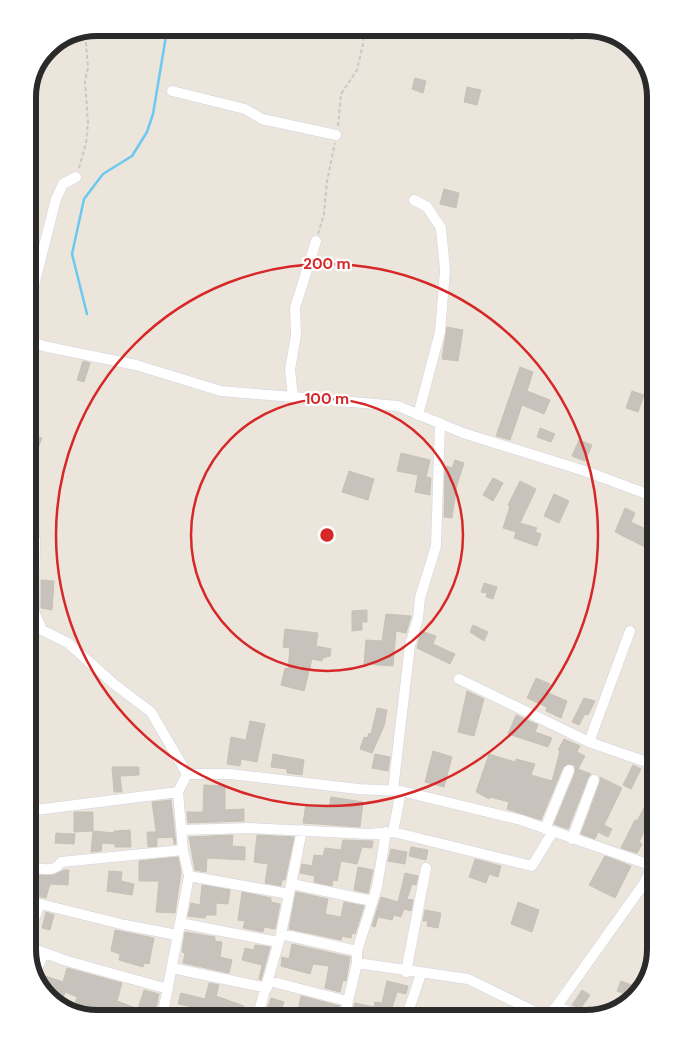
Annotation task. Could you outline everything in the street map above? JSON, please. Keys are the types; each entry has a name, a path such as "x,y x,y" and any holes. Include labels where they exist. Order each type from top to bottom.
{"street":[{"path":"172,91 245,109 262,118 336,135"},
{"path":"36,278 56,199 63,184 76,177"},
{"path":"414,200 427,207 441,228 445,270 440,332 418,414"},
{"path":"293,397 290,370 296,335 295,308 316,240"},
{"path":"36,343 43,346 136,365 221,392 398,406 440,423 647,494"},
{"path":"345,1010 357,963 357,951 377,887 390,832 397,791 410,645 418,618 420,598 436,546 440,423"},
{"path":"36,615 42,630 68,643 114,684 151,712 187,774"},
{"path":"589,742 630,631"},
{"path":"460,679 589,742 647,762"},
{"path":"182,830 250,828 369,834 390,832 532,866 548,831 568,770"},
{"path":"187,774 230,774 358,789 397,791 521,820 572,840 647,862"},
{"path":"164,1010 189,876 182,850 178,792 187,774"},
{"path":"572,840 594,780"},
{"path":"36,810 178,792"},
{"path":"260,1010 279,938 302,830"},
{"path":"36,868 49,870 59,866 61,862 182,850"},
{"path":"406,972 426,868"},
{"path":"189,876 372,900"},
{"path":"553,1010 647,877"},
{"path":"643,885 647,887"},
{"path":"36,903 125,925 177,935"},
{"path":"36,914 40,904"},
{"path":"180,923 357,951"},
{"path":"36,950 168,989"},
{"path":"38,966 44,953"},
{"path":"357,963 406,972 468,979 529,1010"},
{"path":"172,968 268,984 347,1001"},
{"path":"409,1010 421,974"},
{"path":"556,1007 565,1010"}],"path":[{"path":"76,177 86,143 88,123 85,81 88,68 85,37"}],"building":[{"path":"560,36 574,36 573,40"},
{"path":"415,78 426,81 423,93 412,89"},
{"path":"467,87 481,90 477,105 464,102"},
{"path":"444,189 459,193 456,208 440,204"},
{"path":"447,327 463,330 458,361 442,359"},
{"path":"83,361 90,363 84,382 77,380"},
{"path":"520,367 533,372 527,391 550,400 544,414 522,405 510,440 496,436"},
{"path":"632,391 644,395 638,412 626,408"},
{"path":"540,428 555,434 551,442 537,437"},
{"path":"36,436 42,438 38,448 36,447"},
{"path":"579,440 592,445 585,461 572,456"},
{"path":"401,453 430,460 426,477 431,478 430,495 415,492 418,475 397,471"},
{"path":"455,460 464,463 457,485 452,518 444,517 445,470 447,466 452,468"},
{"path":"349,471 374,479 368,500 342,492"},
{"path":"493,478 503,483 493,501 483,495"},
{"path":"520,481 536,489 520,523 537,528 535,532 541,534 537,546 514,538 516,532 503,528 510,506 508,505"},
{"path":"554,494 569,501 559,523 544,516"},
{"path":"625,508 635,513 631,522 647,530 647,548 615,532"},
{"path":"41,580 54,581 52,610 41,608"},
{"path":"484,583 497,587 493,599 486,597 487,593 481,592"},
{"path":"367,610 367,622 362,622 362,630 352,631 352,611"},
{"path":"386,614 411,616 406,633 396,631 393,666 364,664 366,640 382,641"},
{"path":"473,625 488,632 484,641 470,632"},
{"path":"285,629 318,633 316,646 331,649 330,656 323,658 322,661 312,659 304,691 281,685 285,668 288,669 290,648 283,647"},
{"path":"421,631 436,636 433,644 455,654 450,664 417,648"},
{"path":"536,678 550,684 546,692 567,701 561,718 546,711 547,707 527,698"},
{"path":"467,691 484,699 474,736 458,732"},
{"path":"584,698 595,701 588,715 585,714 579,725 572,722"},
{"path":"377,708 387,710 384,726 372,753 360,749 364,737 367,738 369,733 371,734"},
{"path":"516,715 538,725 535,732 552,738 548,747 508,734"},
{"path":"250,721 265,724 257,762 241,759 240,766 227,764 231,737 246,740"},
{"path":"564,739 580,746 577,752 585,756 578,769 591,774 568,829 554,824 575,773 575,766 571,764 563,767 541,820 507,809 509,802 490,797 489,799 476,792 489,754 515,762 516,759 535,764 531,775 552,781 560,751 558,750"},
{"path":"433,751 452,757 444,787 425,782"},
{"path":"273,754 304,760 302,775 287,773 287,769 271,767"},
{"path":"375,754 390,757 388,771 372,768"},
{"path":"633,765 641,769 631,789 623,785"},
{"path":"112,767 139,767 139,775 120,776 122,792 114,792"},
{"path":"600,777 622,788 604,825 612,829 608,837 598,832 595,839 581,834 600,782"},
{"path":"204,785 225,786 225,810 244,809 244,821 188,823 187,812 203,812"},
{"path":"331,797 363,802 360,827 303,823 306,804 329,808"},
{"path":"171,800 176,844 174,844 173,837 157,838 152,802"},
{"path":"647,803 647,826 639,842 642,844 637,853 621,848 635,820 637,821"},
{"path":"74,812 93,812 93,831 74,832"},
{"path":"130,830 131,847 115,847 115,844 102,843 101,851 91,852 93,831 114,833 114,831"},
{"path":"147,832 157,832 157,846 148,847"},
{"path":"56,833 75,834 74,844 55,843"},
{"path":"233,835 232,846 245,847 245,860 207,858 206,872 195,870 189,837"},
{"path":"257,835 294,837 285,880 282,880 281,886 265,883 268,864 254,862"},
{"path":"343,840 373,841 372,848 362,847 357,864 341,861 337,881 333,880 332,886 314,882 315,876 300,873 302,864 312,866 314,855 323,856 325,848 341,850"},
{"path":"411,847 428,850 426,860 409,856"},
{"path":"391,849 407,852 405,864 388,861"},
{"path":"605,856 631,866 615,898 589,885"},
{"path":"178,857 181,872 175,913 156,912 159,881 139,881 139,861"},
{"path":"475,859 501,866 498,877 489,874 486,883 469,877"},
{"path":"358,867 373,870 368,893 354,890"},
{"path":"64,870 69,870 68,885 50,884 46,898 36,896 36,875 54,875"},
{"path":"109,871 122,872 121,881 134,884 132,895 107,891"},
{"path":"405,873 418,876 416,885 412,884 407,899 413,900 411,911 404,909 401,917 394,915 392,920 378,917 375,927 372,926 381,897 398,902"},
{"path":"202,885 230,890 228,904 216,903 216,915 206,915 205,918 188,916 191,903 200,905"},
{"path":"242,892 271,898 271,902 280,904 275,929 264,927 263,932 243,928 245,921 238,920"},
{"path":"296,892 328,899 325,914 341,917 344,902 364,906 355,934 352,933 351,938 342,936 341,940 289,929"},
{"path":"518,902 539,910 532,932 511,924"},
{"path":"425,910 441,913 438,928 427,926 428,921 423,921"},
{"path":"46,912 54,915 50,930 42,928"},
{"path":"115,930 154,938 149,964 144,963 143,967 119,960 120,954 111,951"},
{"path":"185,932 215,937 215,941 222,942 220,957 232,960 229,973 183,963 185,953 182,952"},
{"path":"292,944 350,957 346,981 343,980 340,992 325,988 329,966 313,964 310,974 281,966 282,957 289,959"},
{"path":"255,945 270,947 261,980 259,979 262,965 242,960 245,948 254,950"},
{"path":"67,968 122,983 117,1001 138,1009 144,990 159,994 156,1010 93,1010 78,1007 74,1005 77,997 65,992 63,998 59,996 51,989 42,975 63,982"},
{"path":"387,981 408,986 406,994 397,992 391,1010 353,1010 355,1003 374,1007 375,1002 382,1003"},
{"path":"621,981 634,986 626,994 617,991"},
{"path":"209,983 219,985 216,996 244,1006 243,1010 202,1010 178,1004 181,993 205,999"},
{"path":"582,990 590,995 581,1008 572,1005"},
{"path":"301,996 340,1006 339,1010 298,1010"},
{"path":"271,998 284,1002 281,1010 267,1010"}],"waterway":[{"path":"87,314 72,254 84,199 103,174 132,156 147,132 153,114 166,36"}]}
